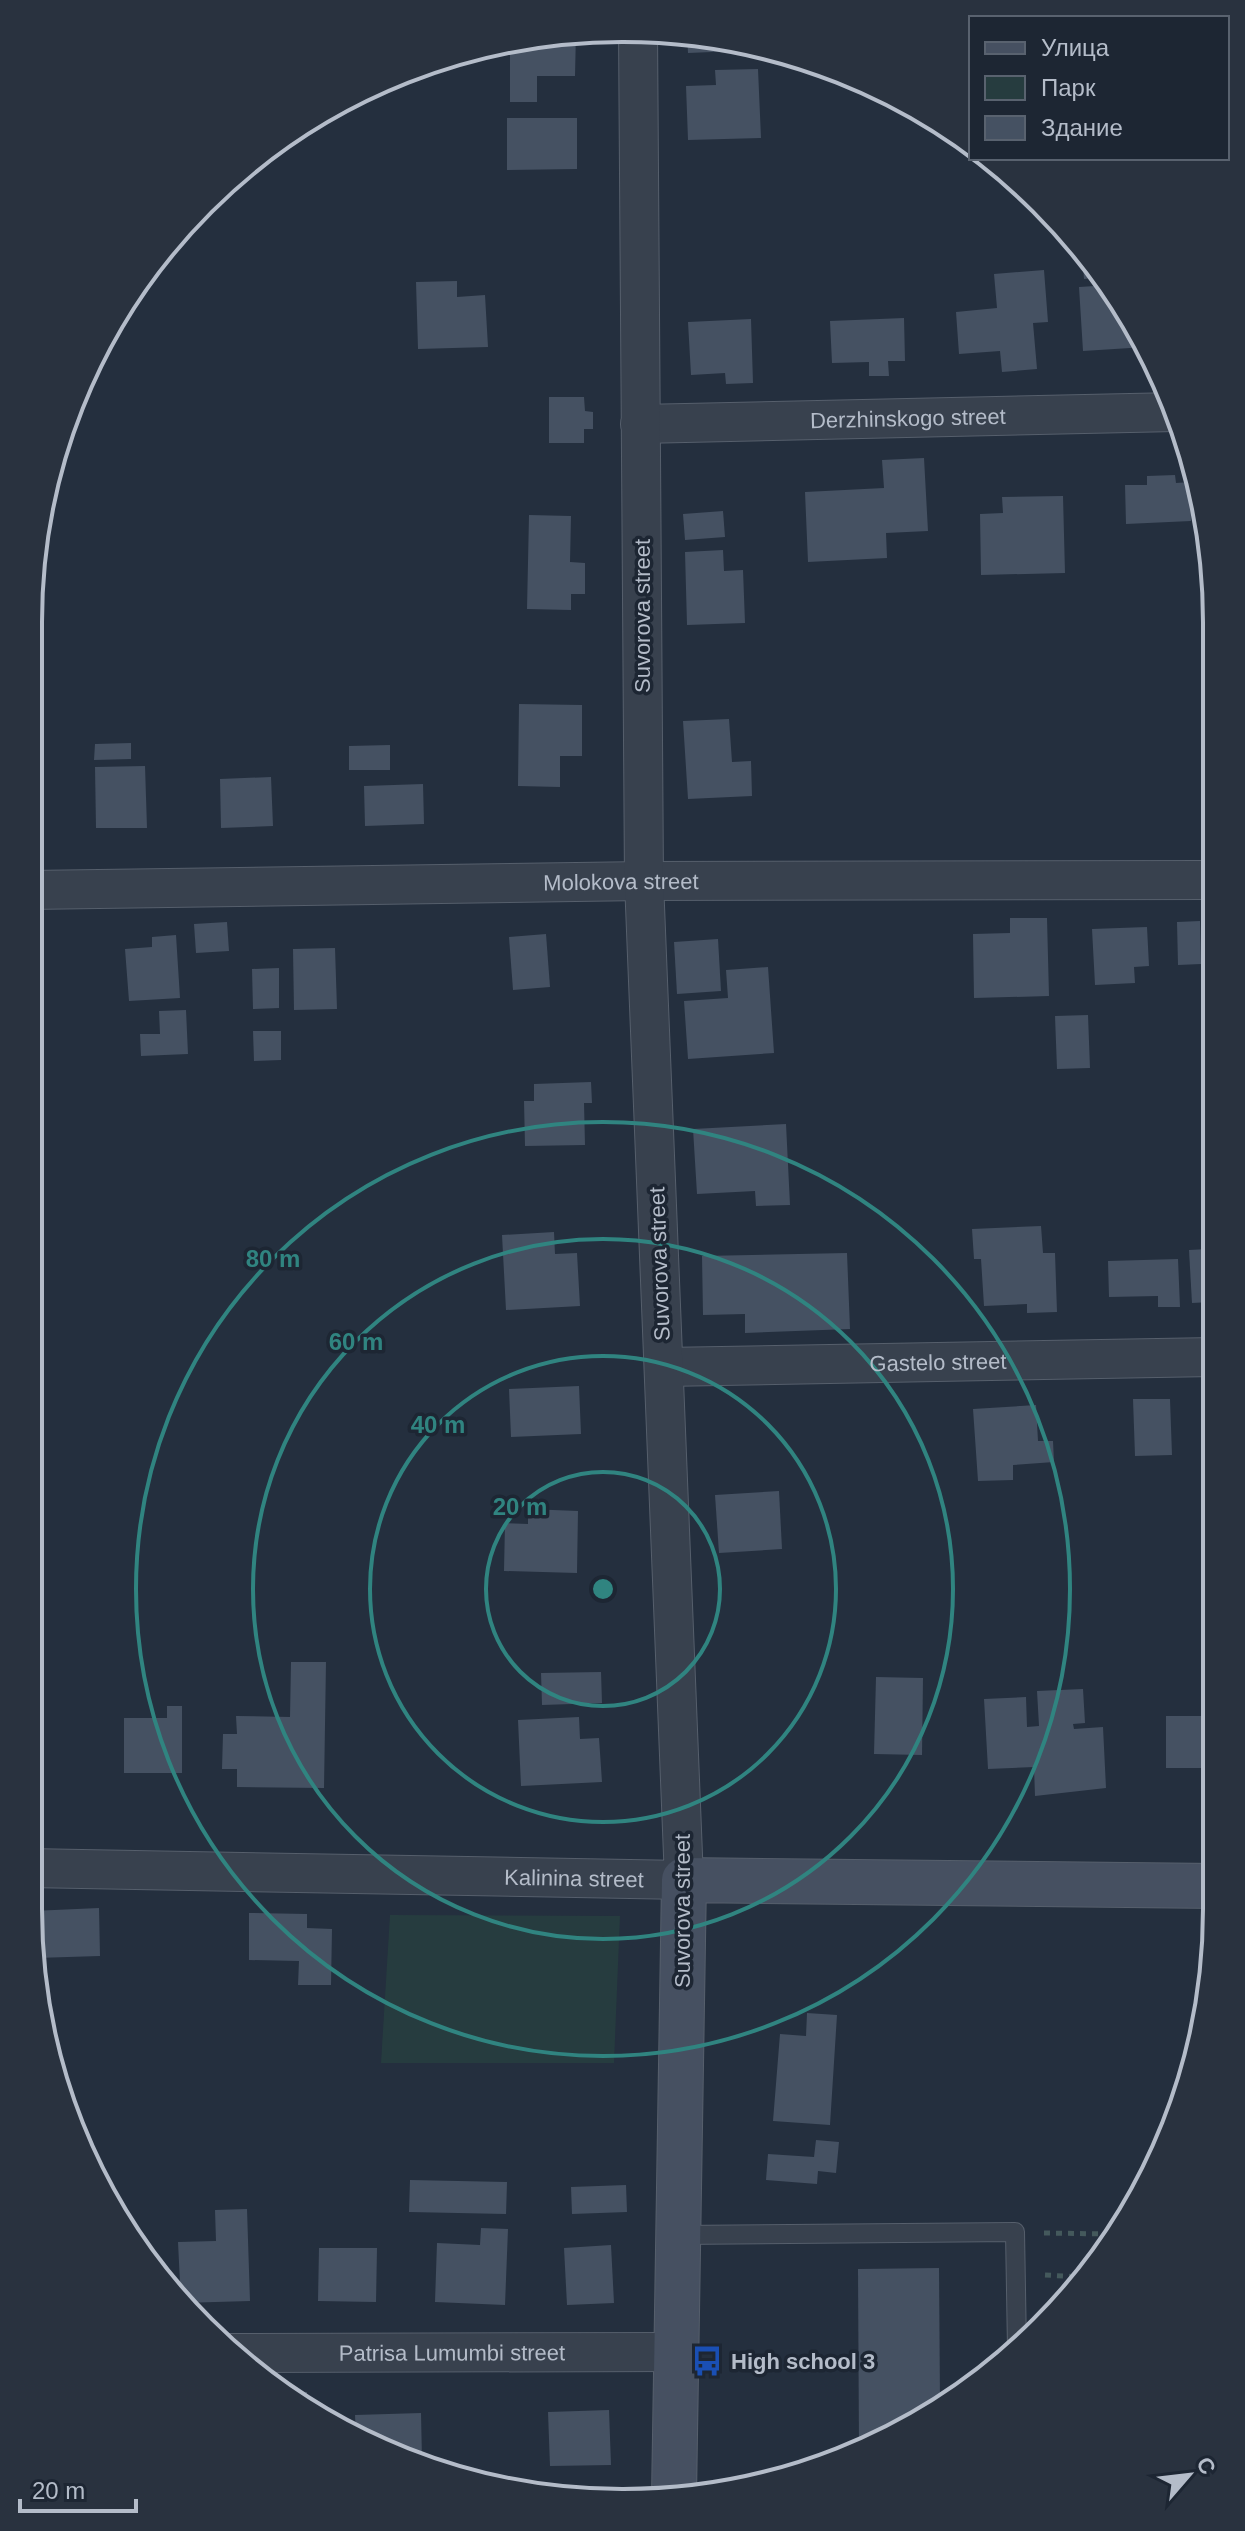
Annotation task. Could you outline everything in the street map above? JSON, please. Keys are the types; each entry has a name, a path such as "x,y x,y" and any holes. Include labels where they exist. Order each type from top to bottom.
{"main road":[{"name":"Kalinina street","path":"684,1880 1203,1886"},
{"name":"Suvorova street","path":"674,2487 684,1880"}],"street":[{"name":"Suvorova street","path":"638,42 644,881 684,1880"},
{"name":"Derzhinskogo street","path":"640,424 1163,412"},
{"name":"Molokova street","path":"42,890 644,881 1203,880"},
{"name":"Gastelo street","path":"664,1367 1203,1357"},
{"name":"Kalinina street","path":"42,1868 684,1880"},
{"name":"Patrisa Lumumbi street","path":"250,2353 676,2352"}],"lane":[{"path":"678,2235 1015,2232 1017,2334"}],"path":[{"path":"1015,2232 1103,2234"}],"green space":[{"path":"390,1915 620,1916 614,2063 381,2063"}],"building":[{"path":"576,44 575,76 537,76 537,102 510,102 510,53"},
{"path":"688,46 726,51 688,53"},
{"path":"758,69 761,138 688,140 686,86 716,85 715,70"},
{"path":"507,118 577,118 577,169 507,170"},
{"path":"1044,270 1048,322 1033,323 1037,369 1002,372 1000,351 959,354 956,312 997,308 994,274"},
{"path":"457,281 457,297 485,295 488,347 418,349 416,282"},
{"path":"1095,286 1133,348 1083,351 1079,287"},
{"path":"904,318 905,361 888,361 889,376 869,376 869,362 832,363 830,321"},
{"path":"751,319 753,383 726,384 725,373 691,375 688,322"},
{"path":"549,397 584,397 585,411 593,412 593,429 584,429 584,443 549,443"},
{"path":"924,458 928,531 886,533 887,558 808,562 805,492 884,488 882,460"},
{"path":"1175,475 1176,483 1186,482 1191,521 1126,524 1125,485 1147,485 1147,476"},
{"path":"1063,496 1065,573 981,575 980,514 1003,513 1002,497"},
{"path":"723,511 725,537 685,540 683,514"},
{"path":"529,515 571,516 570,562 585,563 585,594 571,594 571,610 527,609"},
{"path":"723,550 724,571 743,570 745,623 687,625 685,552"},
{"path":"519,704 582,705 582,756 560,756 560,787 518,786"},
{"path":"729,719 732,762 751,761 752,796 688,799 683,721"},
{"path":"131,743 131,759 94,760 95,744"},
{"path":"390,745 390,770 349,770 349,746"},
{"path":"145,766 147,828 96,828 95,767"},
{"path":"271,777 273,826 221,828 220,779"},
{"path":"423,784 424,824 365,826 364,786"},
{"path":"1010,918 1047,918 1049,996 974,998 973,934 1010,933"},
{"path":"1200,921 1201,964 1178,965 1177,922"},
{"path":"227,922 229,951 196,953 194,924"},
{"path":"1147,927 1149,966 1134,967 1135,983 1095,985 1092,929"},
{"path":"546,934 550,987 513,990 509,937"},
{"path":"176,935 180,998 129,1001 125,949 152,947 152,937"},
{"path":"718,939 721,991 677,994 674,942"},
{"path":"335,948 337,1009 294,1010 293,949"},
{"path":"768,967 774,1053 688,1059 684,1001 728,998 726,970"},
{"path":"279,968 279,1008 253,1009 252,969"},
{"path":"186,1010 188,1054 141,1056 140,1034 160,1034 159,1011"},
{"path":"1088,1015 1090,1068 1057,1069 1055,1016"},
{"path":"253,1031 281,1031 281,1060 254,1061"},
{"path":"591,1082 592,1103 584,1103 585,1145 525,1146 524,1101 534,1101 534,1084"},
{"path":"786,1124 790,1205 756,1206 755,1191 697,1194 693,1129"},
{"path":"1041,1226 1043,1253 1055,1253 1057,1312 1027,1313 1027,1304 984,1306 981,1259 974,1259 972,1229"},
{"path":"554,1232 555,1254 577,1253 580,1306 506,1310 502,1235"},
{"path":"1203,1249 1203,1302 1192,1303 1189,1250"},
{"path":"847,1253 850,1329 745,1333 745,1314 703,1315 702,1256"},
{"path":"1178,1259 1180,1307 1158,1307 1158,1296 1109,1297 1108,1261"},
{"path":"579,1386 581,1434 511,1437 509,1389"},
{"path":"1133,1399 1170,1399 1172,1455 1135,1456"},
{"path":"1036,1405 1038,1441 1053,1441 1054,1462 1013,1465 1013,1480 978,1481 973,1409"},
{"path":"779,1491 782,1549 719,1553 715,1495"},
{"path":"528,1509 578,1511 577,1573 504,1571 505,1523 528,1524"},
{"path":"291,1662 326,1662 324,1788 237,1787 237,1769 222,1769 223,1734 237,1734 236,1716 290,1717"},
{"path":"601,1672 602,1703 542,1705 541,1673"},
{"path":"876,1677 923,1678 922,1755 874,1754"},
{"path":"1083,1689 1085,1723 1073,1724 1074,1729 1103,1727 1106,1788 1035,1796 1034,1767 988,1769 984,1699 1026,1697 1027,1727 1039,1726 1037,1691"},
{"path":"167,1706 182,1706 182,1773 124,1773 124,1718 167,1718"},
{"path":"1166,1716 1203,1716 1203,1768 1166,1768"},
{"path":"579,1717 580,1739 599,1738 602,1782 521,1786 518,1720"},
{"path":"99,1908 100,1956 44,1958 42,1911"},
{"path":"249,1913 307,1914 307,1928 332,1929 331,1985 298,1985 299,1961 249,1960"},
{"path":"807,2013 837,2015 830,2125 773,2121 780,2034 806,2036"},
{"path":"816,2140 839,2142 836,2173 818,2171 817,2184 766,2180 768,2154 814,2157"},
{"path":"410,2180 507,2182 506,2214 409,2212"},
{"path":"626,2185 627,2212 572,2214 571,2187"},
{"path":"247,2209 250,2301 197,2303 180,2284 178,2242 216,2241 215,2210"},
{"path":"481,2228 508,2229 505,2305 435,2302 437,2243 480,2245"},
{"path":"611,2245 614,2303 567,2305 564,2248"},
{"path":"319,2248 377,2248 376,2302 318,2301"},
{"path":"939,2268 940,2394 859,2438 858,2269"},
{"path":"609,2410 611,2465 550,2466 548,2412"},
{"path":"421,2413 422,2453 355,2423 355,2415"}],"place":[{"name":"High school 3","path":"707,2361"}]}
